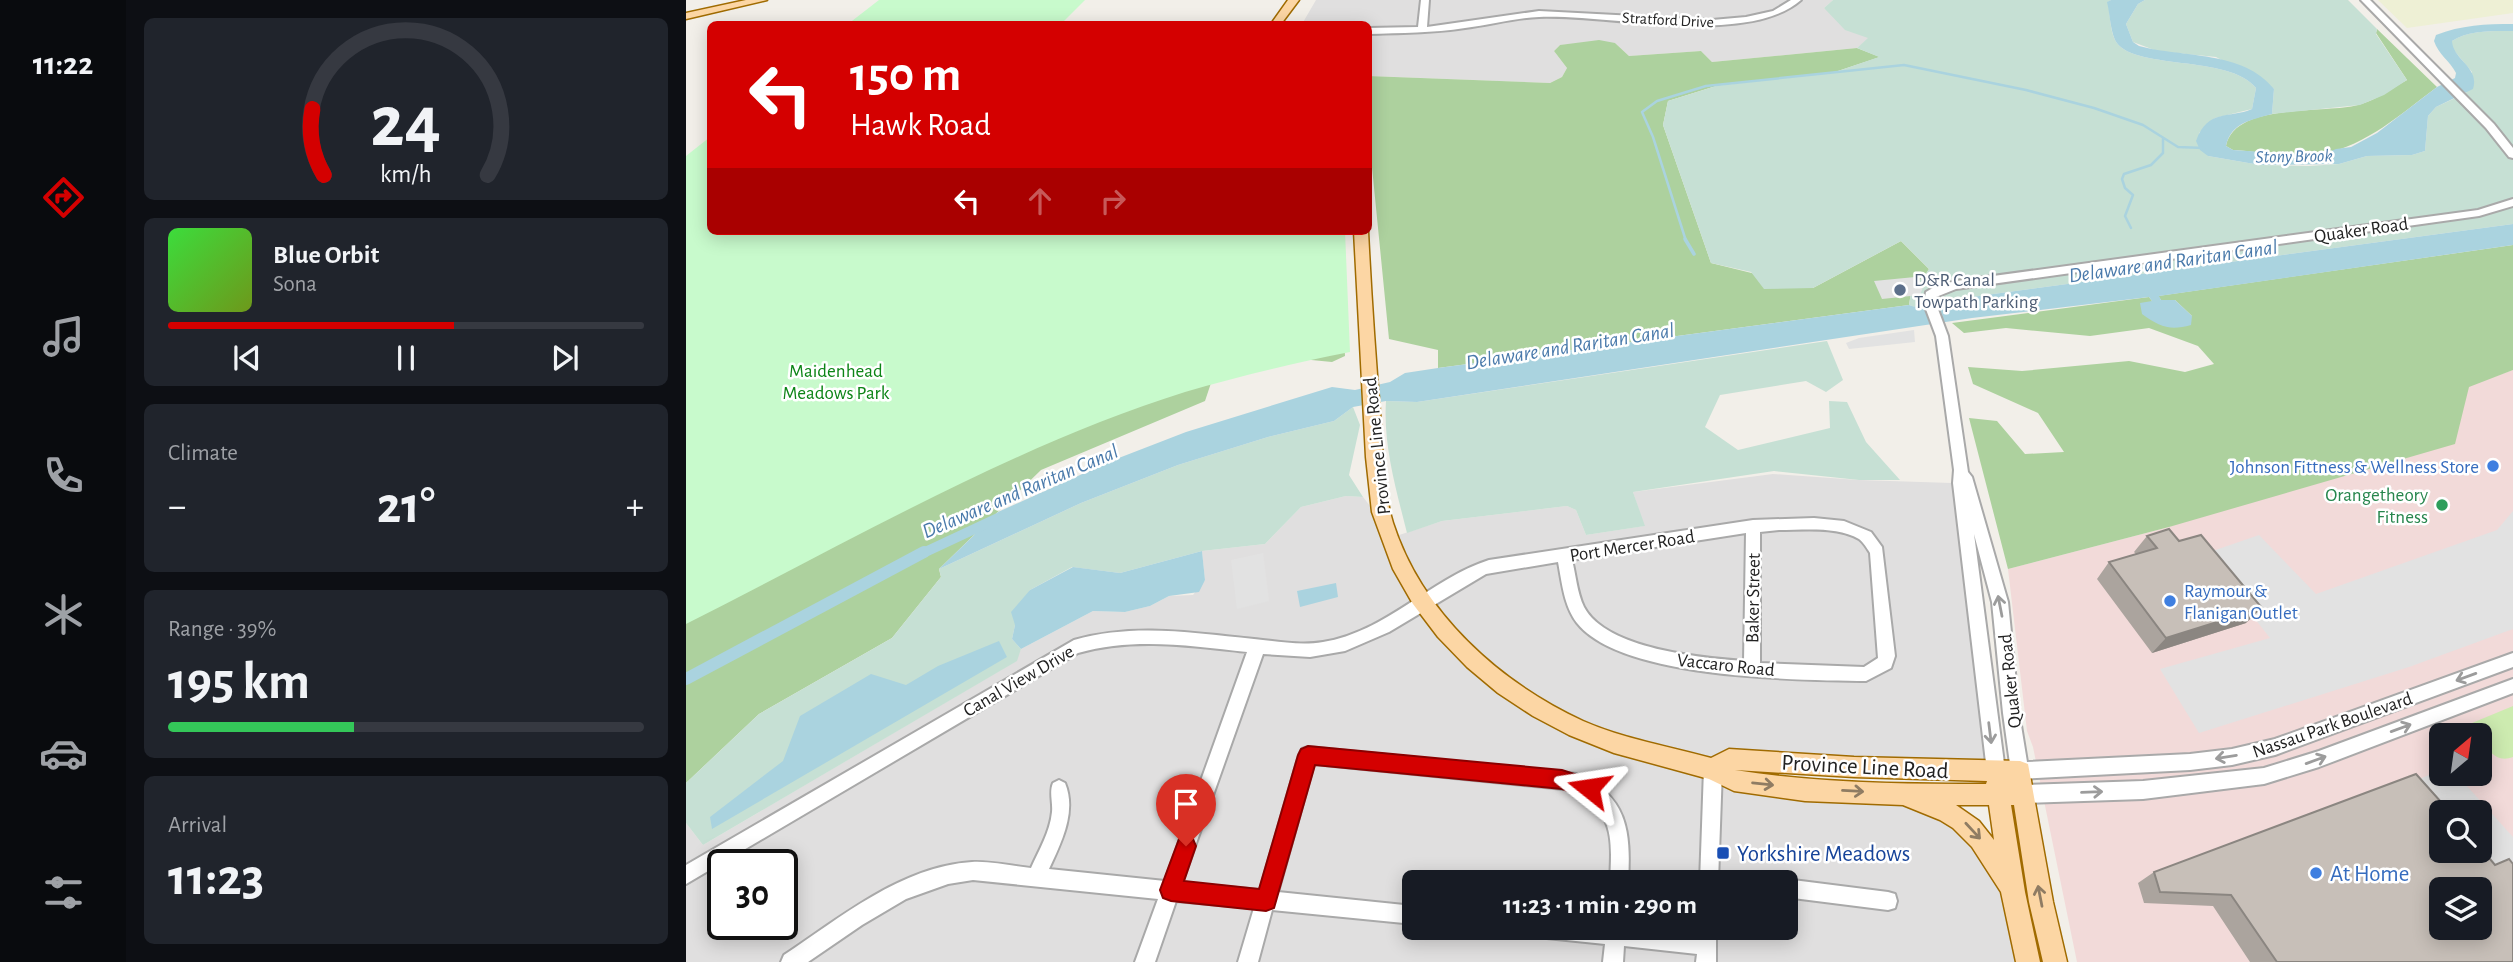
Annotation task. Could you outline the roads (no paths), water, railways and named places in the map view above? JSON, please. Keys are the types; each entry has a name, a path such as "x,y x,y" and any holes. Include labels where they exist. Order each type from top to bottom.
{"main road":[{"path":"686,16 762,0"},
{"path":"1278,21 1294,0"},
{"name":"Province Line Road","path":"1360,235 1376,478 1385,525 1407,578 1423,603 1447,633 1488,673 1550,715 1614,743 1713,769 1730,780 1890,793 2024,794"},
{"name":"Province Line Road","path":"1713,769 1728,759 1854,767 2020,771"},
{"path":"1996,771 2013,892 2028,962"},
{"path":"2020,771 2041,902 2055,962"},
{"path":"1890,793 1935,806 1962,820 1983,842 2013,892"}],"street":[{"path":"1422,30 1425,0"},
{"name":"Stratford Drive","path":"1372,31 1453,28 1538,14 1607,12 1696,22 1726,21 1769,14 1797,0"},
{"path":"2365,0 2468,103 2513,155"},
{"name":"Quaker Road","path":"2020,771 2011,713 2000,602 1974,505 1961,470 1944,349 1929,299 1933,291 1956,285 2493,211 2513,202"},
{"name":"Quaker Road","path":"1961,470 1960,483 1996,771"},
{"name":"Port Mercer Road","path":"1423,603 1476,571 1488,567 1753,526 1798,524 1871,530 1877,551 1887,656 1885,670 1863,674"},
{"name":"Baker Street","path":"1752,669 1753,526"},
{"name":"Vaccaro Road","path":"1564,555 1579,613 1595,630 1657,655 1702,665 1863,674"},
{"name":"Canal View Drive","path":"686,875 1074,647 1091,640 1124,635 1292,651 1327,648 1363,636 1423,603"},
{"path":"1145,962 1257,646"},
{"name":"Nassau Park Boulevard","path":"2020,771 2177,763 2232,757 2275,747 2513,660"},
{"name":"Nassau Park Boulevard","path":"2024,794 2143,790 2264,776 2309,763 2513,686"},
{"path":"2419,694 2435,716"},
{"path":"1248,962 1308,755 1576,782 1599,795 1616,819 1622,847 1620,870"},
{"path":"1712,870 1713,769"},
{"path":"1037,876 1061,818 1063,803 1059,789"},
{"path":"791,962 892,897 930,878 972,871 1402,914"},
{"path":"1798,890 1888,901"},
{"path":"1612,962 1614,940"},
{"path":"1674,940 1707,945"}],"water":[{"name":"Stony Brook","path":"2145,0 2138,4 2126,24 2133,42 2139,46 2229,61 2261,76 2274,89 2272,114 2237,127 2226,146 2233,150 2319,156 2336,149 2351,147 2377,133 2437,87 2455,78 2456,73 2436,46 2436,35 2464,27 2493,24 2513,24 2513,31 2473,33 2452,41 2453,48 2473,75 2473,89 2436,107 2428,116 2425,151 2412,155 2367,156 2339,164 2260,165 2208,156 2200,150 2196,141 2207,123 2213,119 2252,109 2256,88 2243,77 2225,71 2159,60 2124,50 2115,40 2112,31 2107,2"},
{"path":"2513,224 2513,245 2159,296 2161,300 2175,300 2192,316 2191,325 2184,327 2165,327 2142,314 2140,303 2152,301 2149,297 1972,318 1417,402 1386,401 1353,407 1334,421 1268,437 1178,465 1081,503 939,569 998,512 1111,461 1186,432 1332,387 1355,390 1390,382 1405,373 1438,368 1909,305 1926,307 1986,295"},
{"path":"1202,551 1205,580 1199,592 1169,596 1150,606 1125,612 1093,611 1021,649 1012,639 1015,625 1011,612 1030,590 1073,567 1120,573"},
{"path":"1336,583 1338,597 1300,607 1297,591"},
{"path":"999,641 1007,657 712,829 710,817 783,761 800,716 871,674 906,685 938,666"}],"waterway":[{"path":"1686,240 1653,137 1642,112 1657,101 1706,86 1904,65 2026,90 2094,108 2143,125 2178,147 2204,148"},
{"path":"2131,228 2125,216 2133,195 2125,188 2122,179 2124,174 2151,165 2163,153 2163,139"},
{"path":"1686,240 1694,254"},
{"name":"Delaware and Raritan Canal","path":"921,554 998,518"},
{"name":"Delaware and Raritan Canal","path":"686,679 924,552"}],"place":[{"name":"D&R Canal Towpath Parking","path":"1900,290"},
{"name":"Johnson Fittness & Wellness Store","path":"2493,466"},
{"name":"Orangetheory Fitness","path":"2442,505"},
{"name":"Raymour & Flanigan Outlet","path":"2170,601"},
{"name":"Yorkshire Meadows","path":"1723,853"},
{"name":"At Home","path":"2316,873"}],"park label":[{"name":"Maidenhead Meadows Park","path":"836,381"}]}
